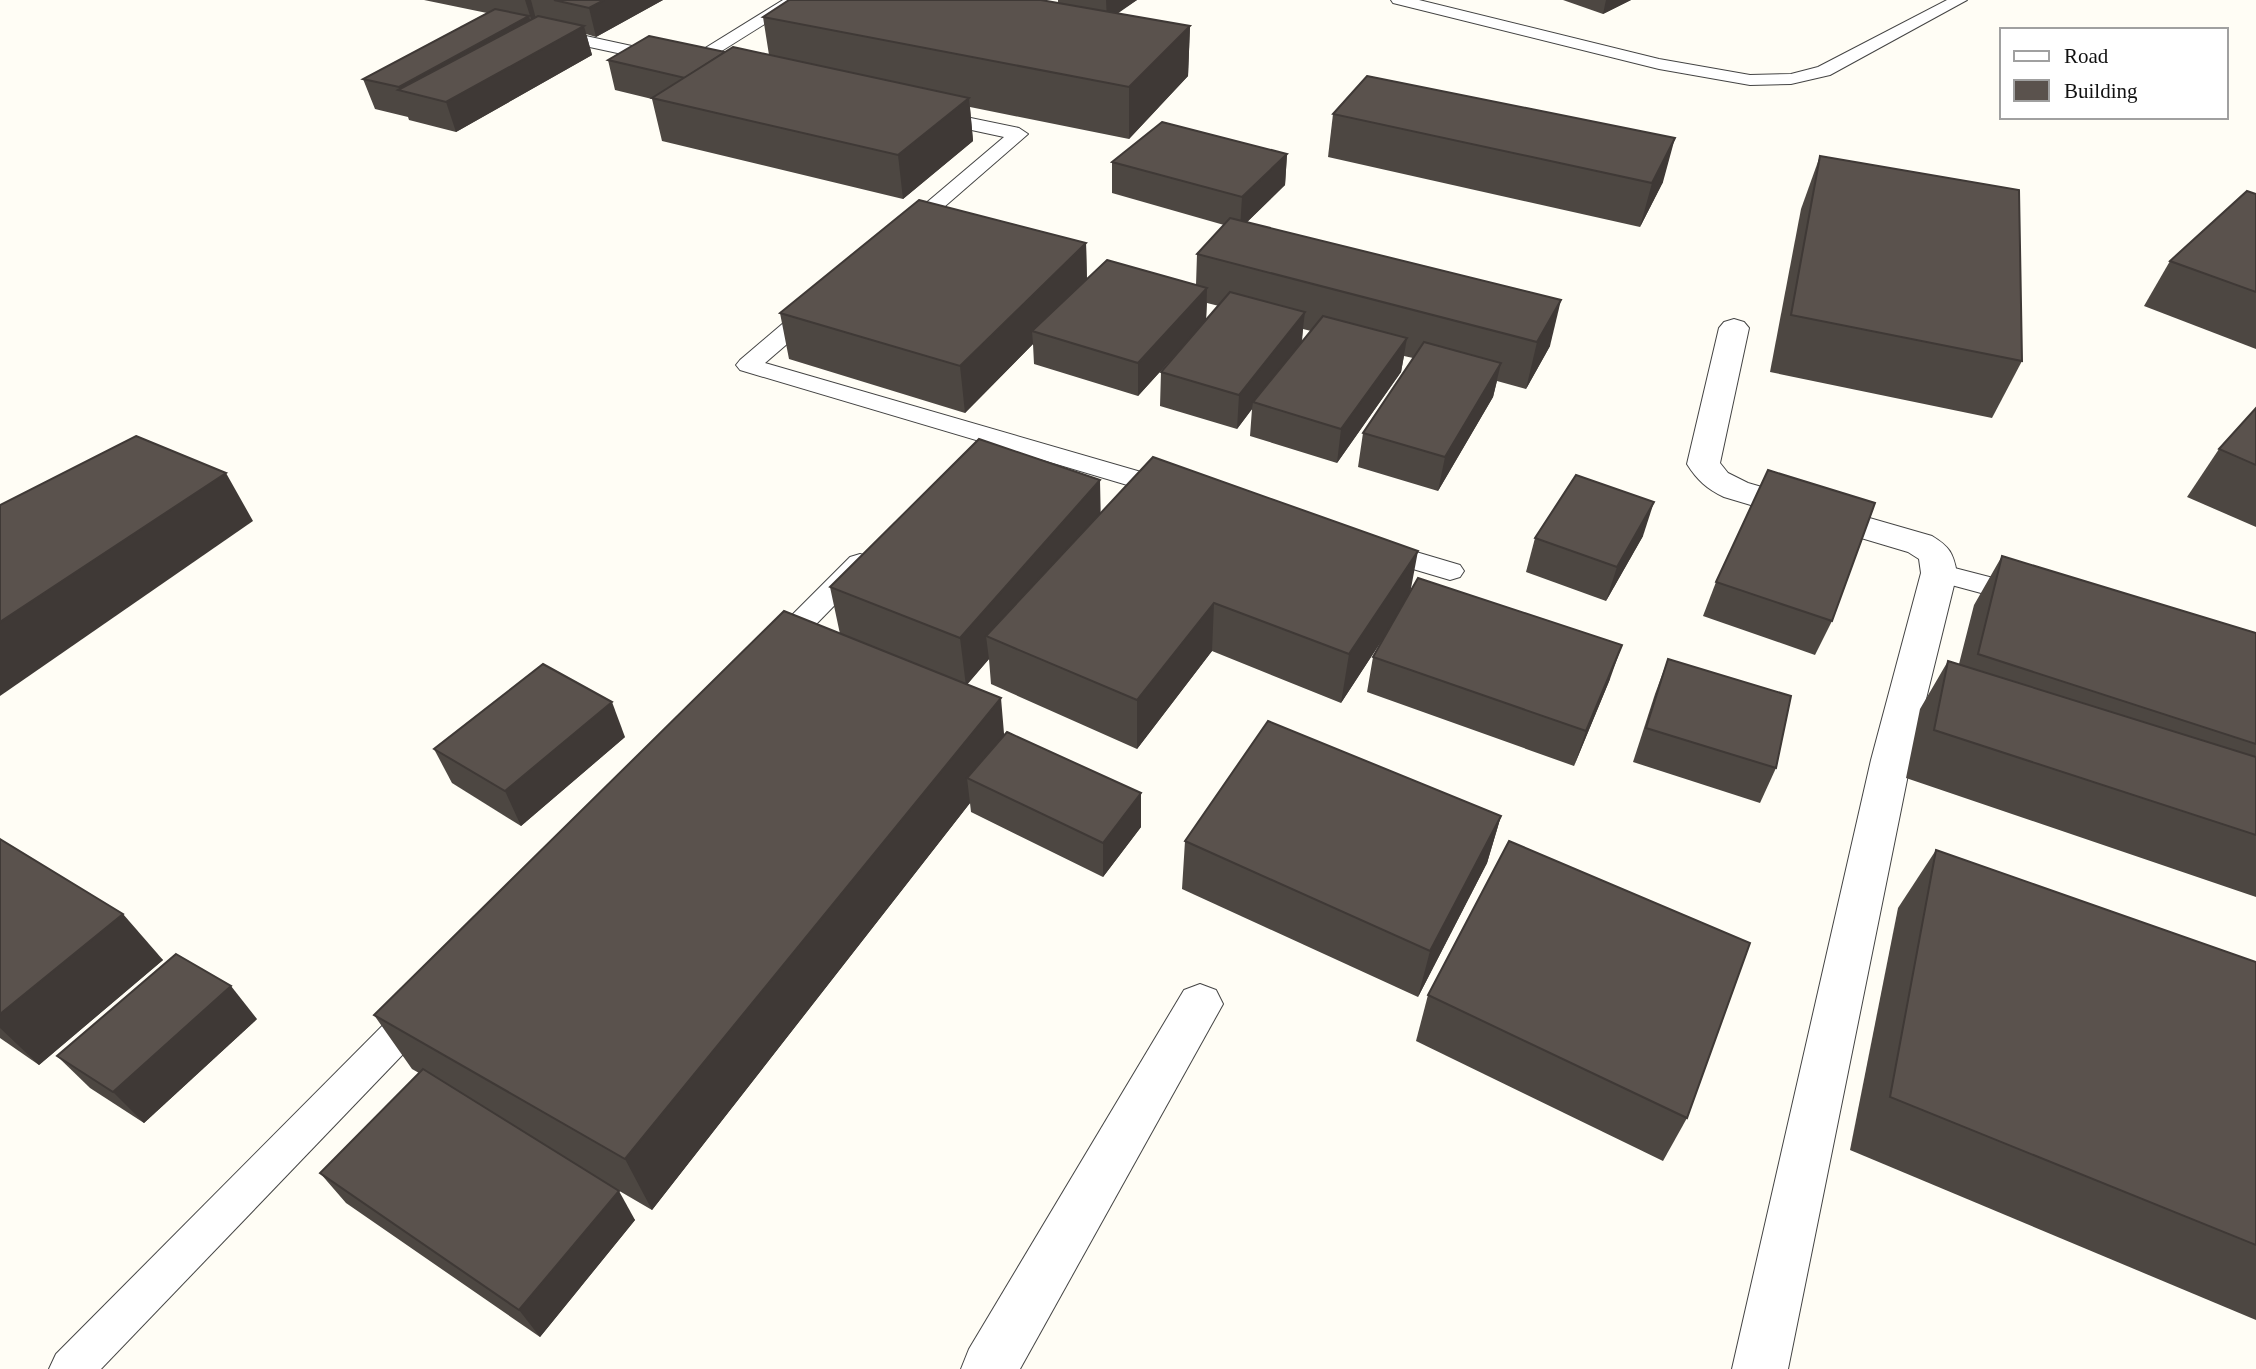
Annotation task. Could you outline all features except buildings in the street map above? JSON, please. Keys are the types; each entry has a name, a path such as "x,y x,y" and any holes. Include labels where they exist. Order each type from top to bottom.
{"street":[{"path":"1734,328 1703,464 1716,480 1735,490 1920,544 1936,554 1939,573 1891,760 1760,1369"},
{"path":"989,1369 1200,1004"}],"lane":[{"path":"690,63 795,0"},
{"path":"1399,0 1659,64 1750,80 1791,79 1824,71 1959,0"},
{"path":"531,29 716,69"},
{"path":"894,241 1019,134 914,112"},
{"path":"831,294 748,365 1197,497"},
{"path":"956,465 985,435"},
{"path":"751,673 878,544"},
{"path":"1357,544 1450,571"},
{"path":"1939,573 2045,601"},
{"path":"71,1369 440,991"}]}
